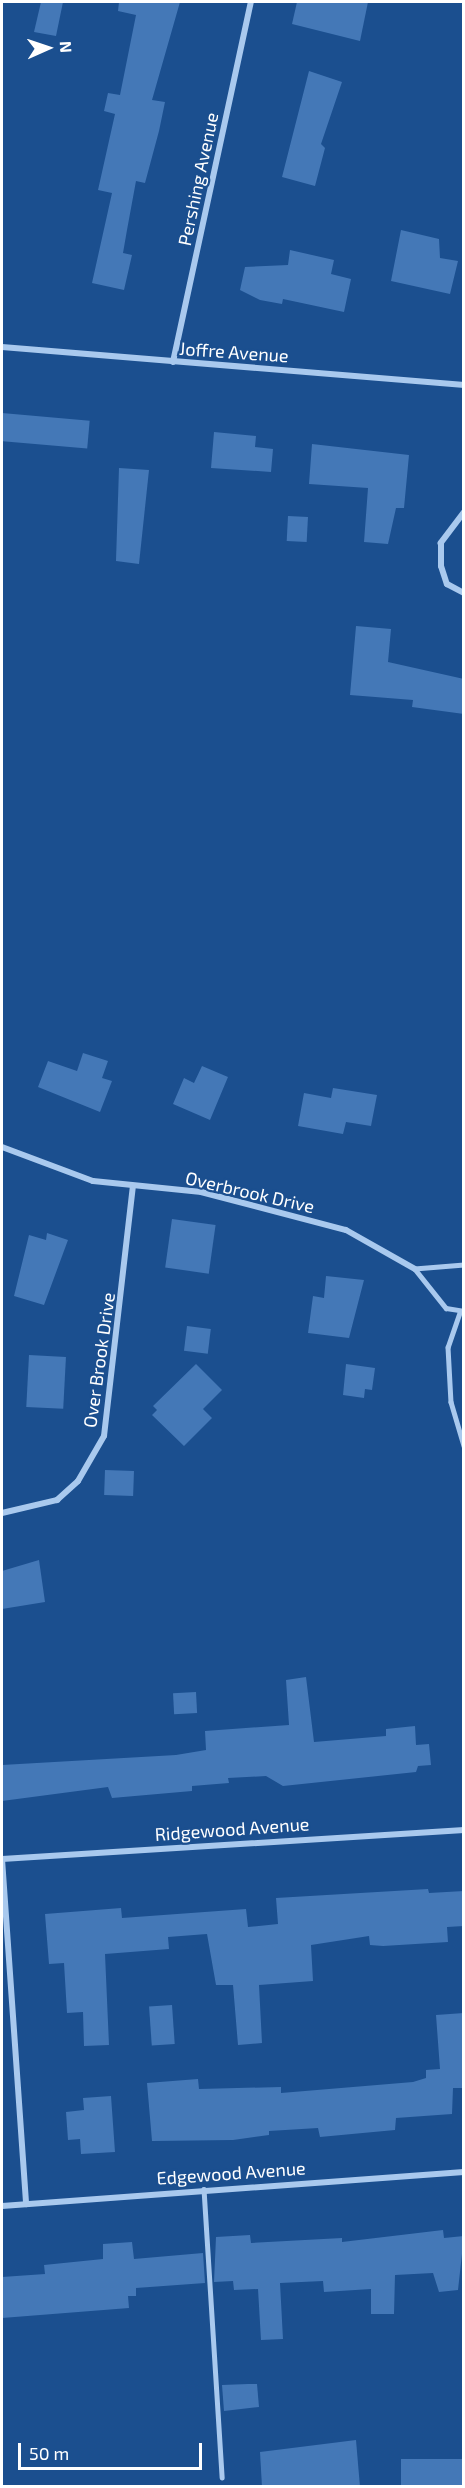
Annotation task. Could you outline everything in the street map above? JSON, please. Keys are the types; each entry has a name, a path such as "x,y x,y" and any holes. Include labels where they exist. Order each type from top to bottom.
{"street":[{"name":"Pershing Avenue","path":"173,362 251,2"},
{"name":"Joffre Avenue","path":"2,346 464,385"},
{"path":"464,512 441,543 441,566 447,584 464,593"},
{"name":"Overbrook Drive","path":"2,1147 73,1175 133,1187 201,1192 346,1230 415,1269"},
{"name":"Over Brook Drive","path":"2,1513 57,1500 78,1481 104,1436 133,1187"},
{"name":"Ridgewood Avenue","path":"2,1859 464,1830"},
{"path":"2,1859 26,2204"},
{"name":"Edgewood Avenue","path":"2,2206 204,2189 464,2172"}],"lane":[{"path":"415,1269 464,1265"},
{"path":"415,1269 435,1297 462,1312 448,1347 451,1402 464,1446"},
{"path":"204,2189 222,2477"}],"building":[{"path":"41,2 63,2 56,36 34,32"},
{"path":"119,2 180,2 152,100 165,102 159,131 145,183 136,181 123,253 132,255 124,290 92,283 112,193 98,190 115,114 104,111 108,93 120,95 136,15 118,11"},
{"path":"297,2 368,2 360,41 292,24"},
{"path":"309,71 342,82 321,144 325,148 315,186 282,177"},
{"path":"401,230 439,239 440,258 458,261 450,294 391,281"},
{"path":"290,250 334,260 331,274 351,279 344,312 283,299 282,304 260,300 240,290 245,267 288,265"},
{"path":"2,413 90,421 87,449 2,441"},
{"path":"214,432 256,436 255,447 273,449 271,472 211,468"},
{"path":"312,444 409,455 404,508 396,508 388,544 364,542 368,488 309,484"},
{"path":"119,468 149,470 139,564 116,561"},
{"path":"288,516 308,517 307,542 287,541"},
{"path":"356,626 391,629 388,662 464,679 464,714 412,707 413,700 350,695"},
{"path":"83,1053 108,1061 102,1078 112,1081 100,1112 38,1087 48,1061 77,1071"},
{"path":"202,1066 228,1077 210,1120 173,1104 184,1078 194,1083"},
{"path":"333,1088 377,1095 371,1126 346,1122 343,1134 298,1126 304,1093 331,1098"},
{"path":"172,1219 216,1225 209,1274 165,1268"},
{"path":"47,1233 68,1240 44,1305 14,1296 29,1235 46,1240"},
{"path":"326,1276 364,1280 349,1338 308,1333 313,1296 324,1298"},
{"path":"187,1326 211,1329 208,1354 184,1351"},
{"path":"29,1355 66,1357 63,1409 26,1407"},
{"path":"196,1364 222,1390 203,1409 212,1418 184,1446 152,1415 157,1410 153,1406"},
{"path":"346,1364 375,1368 372,1390 365,1389 364,1398 343,1395"},
{"path":"105,1470 134,1471 133,1496 104,1495"},
{"path":"39,1560 45,1602 2,1609 2,1571"},
{"path":"306,1677 314,1742 386,1736 386,1729 415,1726 416,1745 429,1744 431,1765 418,1766 416,1772 283,1786 266,1776 228,1778 229,1783 192,1786 192,1791 112,1798 108,1787 2,1801 2,1765 176,1755 206,1750 205,1731 289,1725 286,1680"},
{"path":"196,1692 197,1713 174,1714 173,1693"},
{"path":"428,1889 429,1893 464,1891 464,1926 447,1927 448,1942 383,1946 370,1945 369,1936 311,1945 313,1981 259,1985 262,2043 238,2045 233,1985 216,1985 207,1934 168,1937 169,1949 105,1954 109,2045 84,2046 83,2012 67,2013 64,1963 49,1964 45,1914 121,1908 122,1918 246,1909 248,1927 278,1924 276,1898"},
{"path":"172,2005 175,2044 152,2046 149,2007"},
{"path":"464,2013 464,2088 453,2088 452,2114 396,2118 395,2130 320,2137 318,2128 269,2131 269,2135 233,2140 152,2141 147,2083 198,2079 199,2089 281,2087 281,2093 413,2082 426,2078 426,2070 440,2069 436,2015"},
{"path":"111,2096 115,2152 81,2154 80,2139 68,2140 66,2112 84,2110 83,2098"},
{"path":"443,2230 444,2238 464,2236 458,2290 439,2292 433,2273 395,2275 394,2314 371,2314 371,2289 324,2292 323,2281 280,2283 283,2339 261,2340 258,2289 234,2290 233,2281 214,2282 216,2237 250,2235 251,2243 342,2238 342,2242"},
{"path":"132,2242 134,2259 203,2253 205,2283 136,2288 136,2296 128,2296 129,2308 2,2318 2,2277 45,2274 44,2265 103,2259 103,2244"},
{"path":"257,2384 259,2407 224,2411 222,2385"},
{"path":"356,2440 360,2487 262,2487 260,2452"},
{"path":"401,2459 464,2459 464,2486 401,2486"}]}
